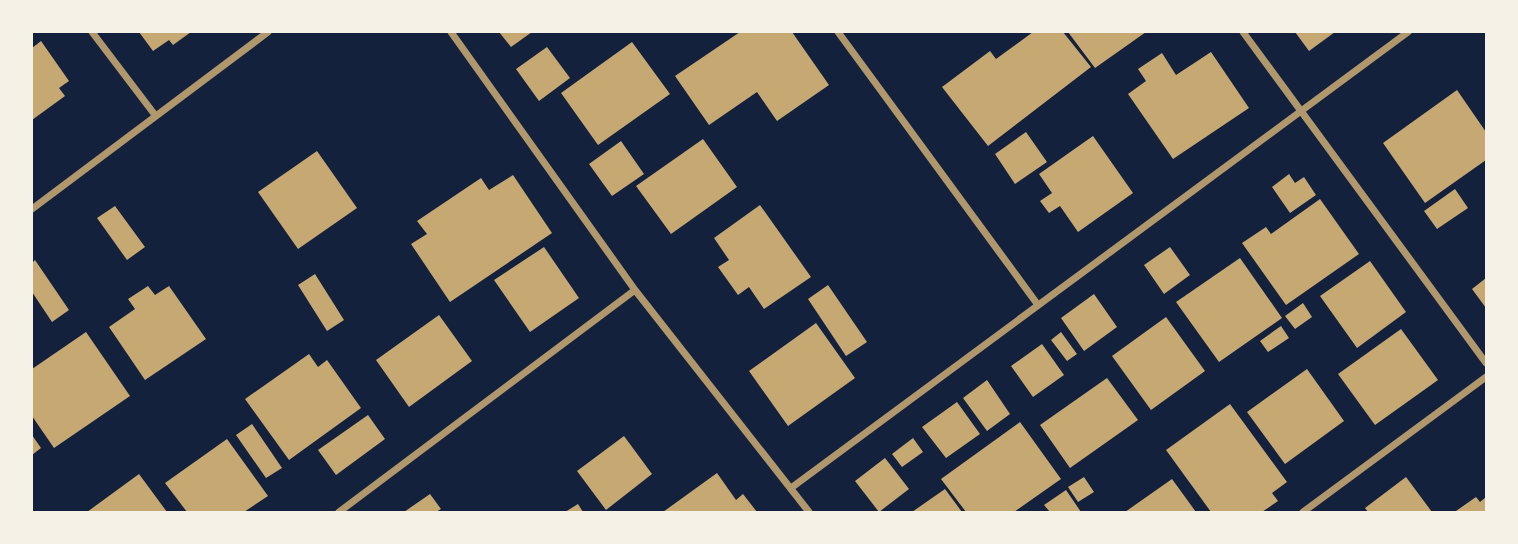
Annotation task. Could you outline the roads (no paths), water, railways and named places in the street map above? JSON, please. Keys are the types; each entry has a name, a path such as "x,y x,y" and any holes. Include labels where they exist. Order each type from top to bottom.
{"street":[{"path":"92,32 155,115"},
{"path":"32,209 268,32"},
{"path":"451,32 635,290 809,513"},
{"path":"838,32 1038,305"},
{"path":"1244,32 1486,363"},
{"path":"792,488 1301,108 1408,32"},
{"path":"339,513 635,290"},
{"path":"1303,513 1486,377"}]}
